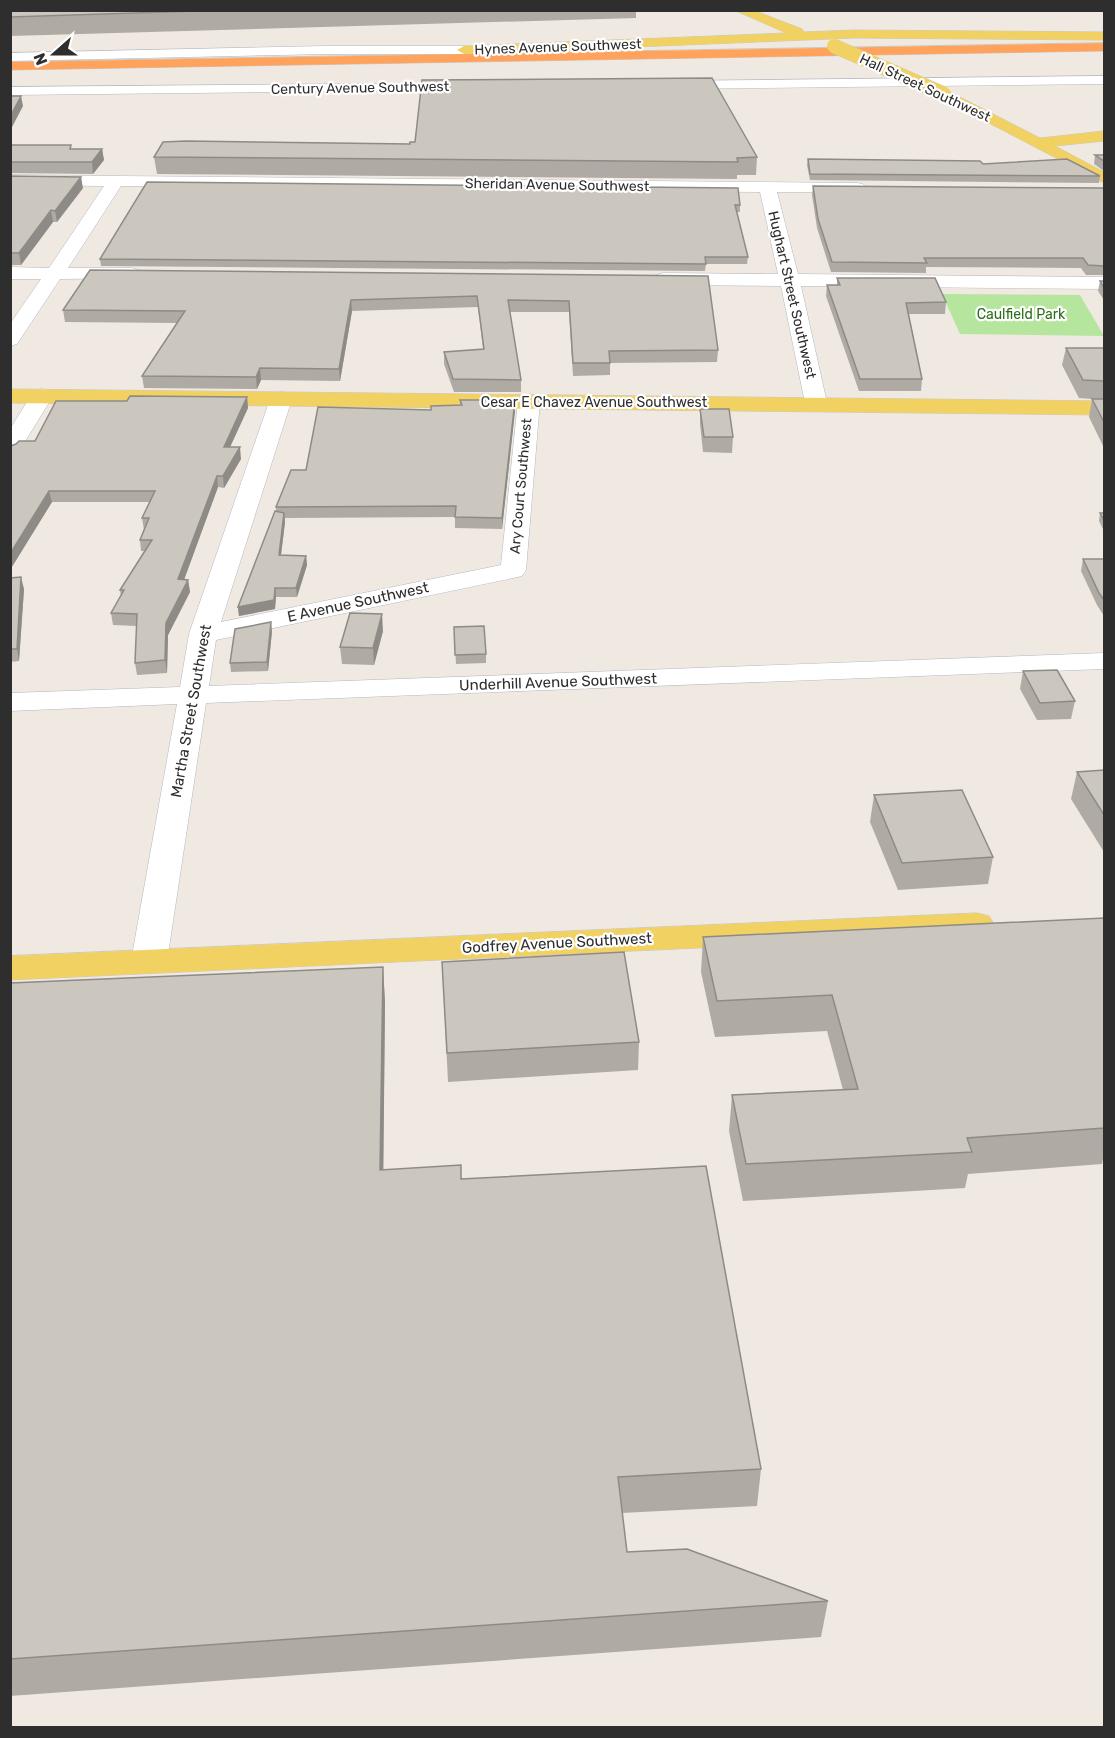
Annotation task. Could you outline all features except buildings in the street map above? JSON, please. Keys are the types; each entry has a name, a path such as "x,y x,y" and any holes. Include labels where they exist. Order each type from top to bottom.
{"highway":[{"path":"10,66 1104,47"},
{"path":"170,63 465,50"},
{"path":"10,75 1104,57"},
{"path":"730,64 812,67"},
{"path":"835,68 1104,67"}],"main road":[{"name":"Hall Street Southwest","path":"740,10 834,46 944,94 1038,143 1101,186"},
{"name":"Hynes Avenue Southwest","path":"465,50 872,34 1104,36"},
{"path":"1038,143 1104,136"},
{"name":"Cesar E Chavez Avenue Southwest","path":"10,396 816,403 1104,408"},
{"name":"Godfrey Avenue Southwest","path":"10,968 1011,923"}],"street":[{"name":"Hynes Avenue Southwest","path":"10,57 326,50 465,50"},
{"path":"653,85 1104,80"},
{"name":"Century Avenue Southwest","path":"10,91 475,87"},
{"name":"Sheridan Avenue Southwest","path":"10,180 875,188"},
{"path":"10,340 57,273 85,225 116,181"},
{"name":"Hughart Street Southwest","path":"767,187 816,403"},
{"path":"10,273 154,274"},
{"path":"642,279 1104,283"},
{"path":"10,448 42,396"},
{"name":"Martha Street Southwest","path":"149,961 203,634 281,399"},
{"name":"Ary Court Southwest","path":"513,570 529,401"},
{"name":"E Avenue Southwest","path":"203,634 513,570"},
{"name":"Underhill Avenue Southwest","path":"10,702 1104,661"}],"green space":[{"name":"Caulfield Park","path":"942,294 1080,295 1104,336 960,334"}]}
